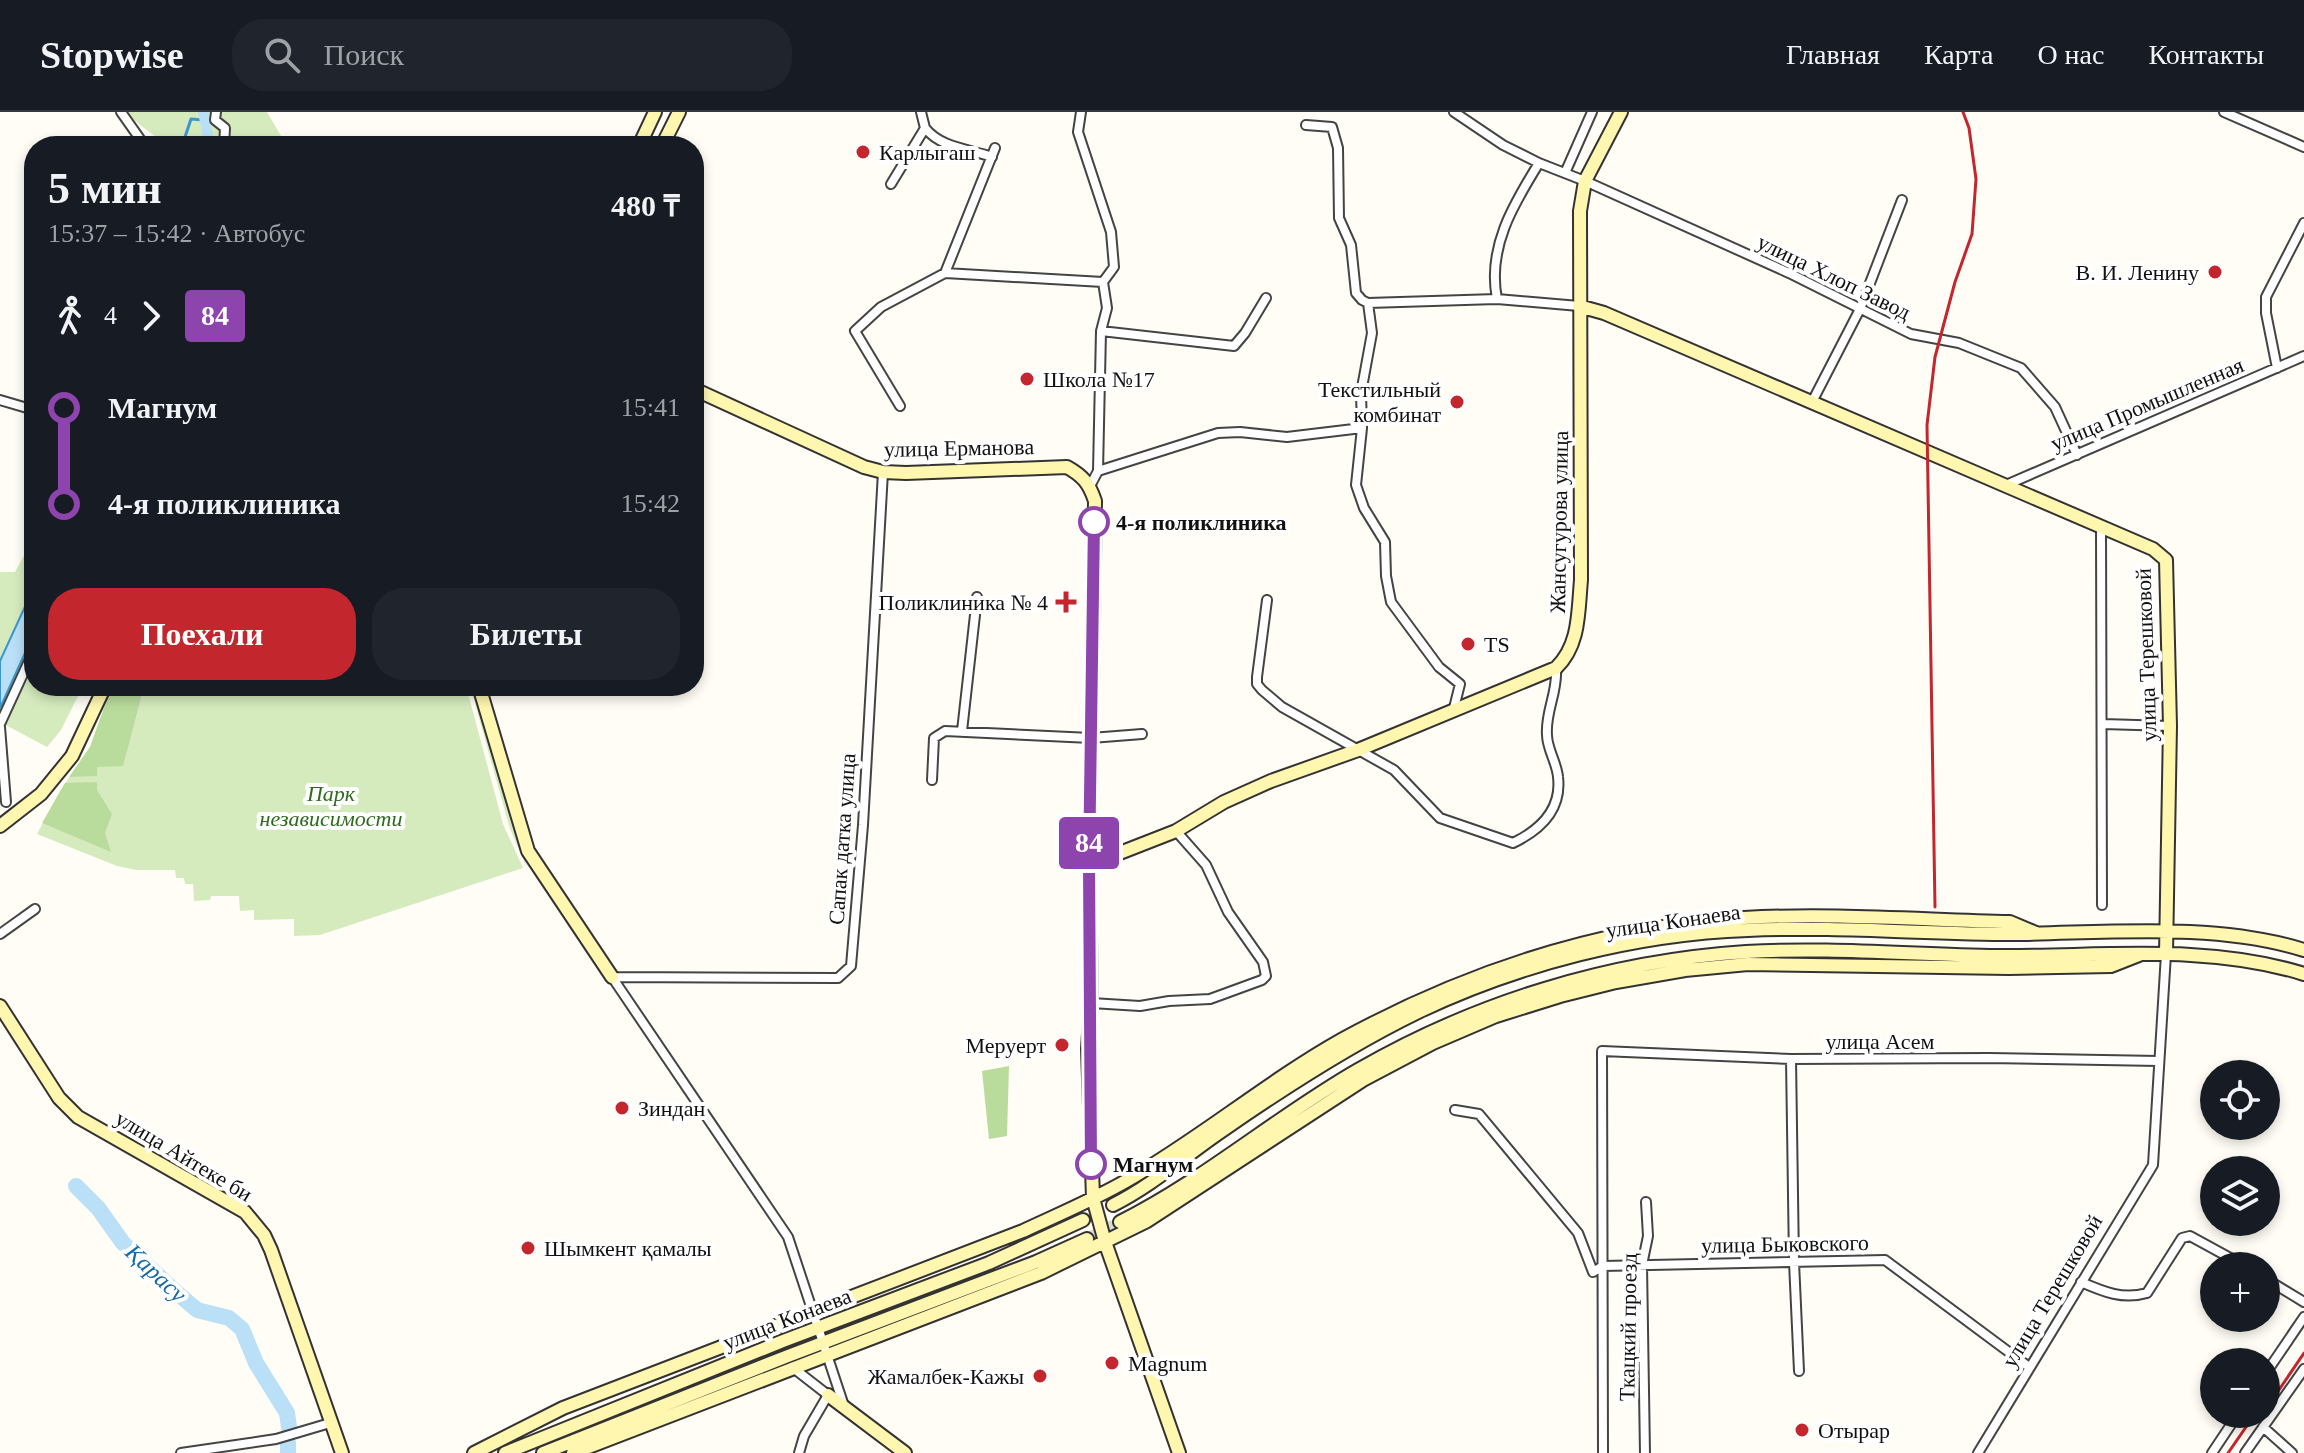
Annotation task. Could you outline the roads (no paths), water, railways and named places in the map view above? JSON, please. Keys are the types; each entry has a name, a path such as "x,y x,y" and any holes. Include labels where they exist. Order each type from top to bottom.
{"main road":[{"path":"644,136 655,112"},
{"path":"667,136 679,112"},
{"name":"Жансугурова улица","path":"1556,668 1567,658 1573,644 1581,580 1580,211 1585,181 1621,112"},
{"name":"улица Терешковой","path":"1579,306 1604,313 2153,549 2166,560 2170,726 2166,954"},
{"name":"улица Ерманова","path":"704,394 864,467 883,472 1067,467 1082,475 1090,486"},
{"path":"1090,486 1095,501 1089,865 1091,1003 1088,1049 1093,1198 1105,1242 1179,1453"},
{"path":"1089,865 1176,831 1224,802 1271,781 1358,750 1556,668"},
{"path":"0,826 41,794 72,756 100,696"},
{"path":"482,696 528,851 612,977"},
{"name":"улица Конаева","path":"474,1453 563,1408 1023,1231 1093,1198 1164,1157 1340,1041 1413,1002 1481,973 1547,952 1606,938 1679,925 1745,918 2010,922 2036,933"},
{"name":"улица Конаева","path":"1113,1205 1346,1051 1418,1012 1485,984 1550,963 1608,949 1681,936 1746,930 2166,932 2245,938 2304,950"},
{"name":"улица Конаева","path":"1120,1222 1182,1186 1357,1070 1428,1033 1493,1005 1613,971 1747,952 2009,956 2166,954 2241,959 2304,974"},
{"path":"573,1453 792,1367 825,1348 1041,1273 1147,1221 1363,1080 1433,1043 1496,1016 1560,996 1643,977 1748,964 2009,968 2111,966 2139,955"},
{"name":"улица Айтеке би","path":"0,1006 59,1098 78,1117 245,1212 264,1235 341,1450"},
{"name":"улица Конаева","path":"505,1453 989,1263 1083,1220"},
{"name":"улица Конаева","path":"543,1453 825,1348 1087,1239"},
{"path":"828,1395 905,1453"}],"street":[{"path":"121,112 138,136"},
{"path":"216,112 215,120 225,128 225,136"},
{"path":"921,112 925,128 932,137 946,144 994,153 945,273"},
{"path":"1090,486 1098,471 1101,331 1107,308 1103,282 1114,267 1111,232 1078,132 1080,117 1092,112"},
{"name":"улица Хлоп Завод","path":"1454,112 1503,145 1539,163 1789,273 1911,334 1959,343 2021,368 2055,407 2077,455"},
{"path":"1565,173 1592,112"},
{"path":"2224,112 2304,147"},
{"path":"1306,125 1332,127 1337,141 1339,218 1351,245 1356,293 1368,303 1372,333 1361,393 1362,428 1356,485 1364,508 1385,542 1391,602 1439,667 1460,684 1453,712"},
{"path":"891,184 925,128"},
{"path":"1497,299 1495,269 1501,236 1539,163"},
{"path":"1812,402 1860,309 1902,200"},
{"path":"2277,368 2266,313 2266,297 2304,223"},
{"path":"900,406 855,331 881,307 945,273 1103,282"},
{"path":"1101,331 1234,346 1266,298"},
{"name":"улица Терешковой","path":"1368,303 1497,299 1579,306"},
{"name":"улица Промышленная","path":"2005,485 2304,356"},
{"path":"0,400 24,407"},
{"path":"1098,471 1218,433 1287,437 1362,428"},
{"name":"Сапак датка улица","path":"612,977 838,978 851,966 863,825 883,472"},
{"path":"2101,527 2102,905"},
{"path":"962,731 977,597"},
{"path":"1267,600 1257,684 1282,707 1394,770 1440,818 1513,843 1539,829 1554,804 1559,777 1547,737 1557,681 1556,668"},
{"path":"6,802 0,725 24,672"},
{"path":"2103,724 2170,726"},
{"path":"932,780 935,735 945,731 1091,738 1142,734"},
{"path":"1091,1003 1140,1006 1210,999 1266,976 1263,962 1228,912 1206,865 1176,831"},
{"path":"0,934 35,909"},
{"name":"улица Терешковой","path":"1978,1453 2153,1165 2166,954"},
{"path":"612,977 788,1237 844,1407"},
{"name":"улица Асем","path":"1603,1266 1602,1051 1791,1059 2159,1061"},
{"path":"1791,1059 1799,1371"},
{"path":"1455,1110 1479,1114 1578,1233 1593,1272 1603,1266"},
{"name":"Ткацкий проезд","path":"1645,1453 1642,1265 1648,1236 1646,1202"},
{"path":"2081,1282 2107,1293 2131,1298 2147,1293 2182,1238 2190,1236 2219,1252"},
{"name":"улица Быковского","path":"1603,1266 1885,1260 2029,1367"},
{"path":"1603,1266 1603,1453"},
{"path":"2280,1287 2304,1302"},
{"path":"2280,1352 2304,1317"},
{"path":"792,1367 828,1395 804,1436 799,1453"},
{"path":"2280,1403 2304,1369"},
{"path":"181,1453 276,1439 330,1423"},
{"path":"2212,1453 2229,1428"},
{"path":"2245,1453 2262,1428"},
{"path":"2264,1428 2292,1453"}],"water":[{"path":"24,609 24,655 0,708 0,661"}],"waterway":[{"path":"203,112 208,136"},
{"path":"185,136 191,119 203,120"},
{"name":"Қарасу","path":"76,1186 98,1208 123,1243 176,1292 197,1310 229,1318 242,1329 256,1363 287,1413 289,1427"},
{"name":"Қарасу","path":"288,1443 288,1453"}],"tunnel":[{"path":"1087,1239 1120,1222"}],"railway":[{"path":"1935,907 1927,425 1935,357 1955,282 1972,234 1976,179 1969,128 1963,112"},
{"path":"2280,1388 2304,1353"},
{"path":"2228,1453 2245,1428"}],"place":[{"name":"Карлыгаш","path":"863,152"},
{"name":"В. И. Ленину","path":"2215,272"},
{"name":"Школа №17","path":"1027,379"},
{"name":"Текстильный комбинат","path":"1457,402"},
{"name":"4-я поликлиника","path":"1094,522"},
{"name":"Поликлиника № 4","path":"1066,602"},
{"name":"TS","path":"1468,644"},
{"name":"Меруерт","path":"1062,1045"},
{"name":"Зиндан","path":"622,1108"},
{"name":"Магнум","path":"1091,1164"},
{"name":"Шымкент қамалы","path":"528,1248"},
{"name":"Magnum","path":"1112,1363"},
{"name":"Жамалбек-Кажы","path":"1040,1376"},
{"name":"Отырар","path":"1802,1430"}],"park label":[{"name":"Парк независимости","path":"331,806"}]}
